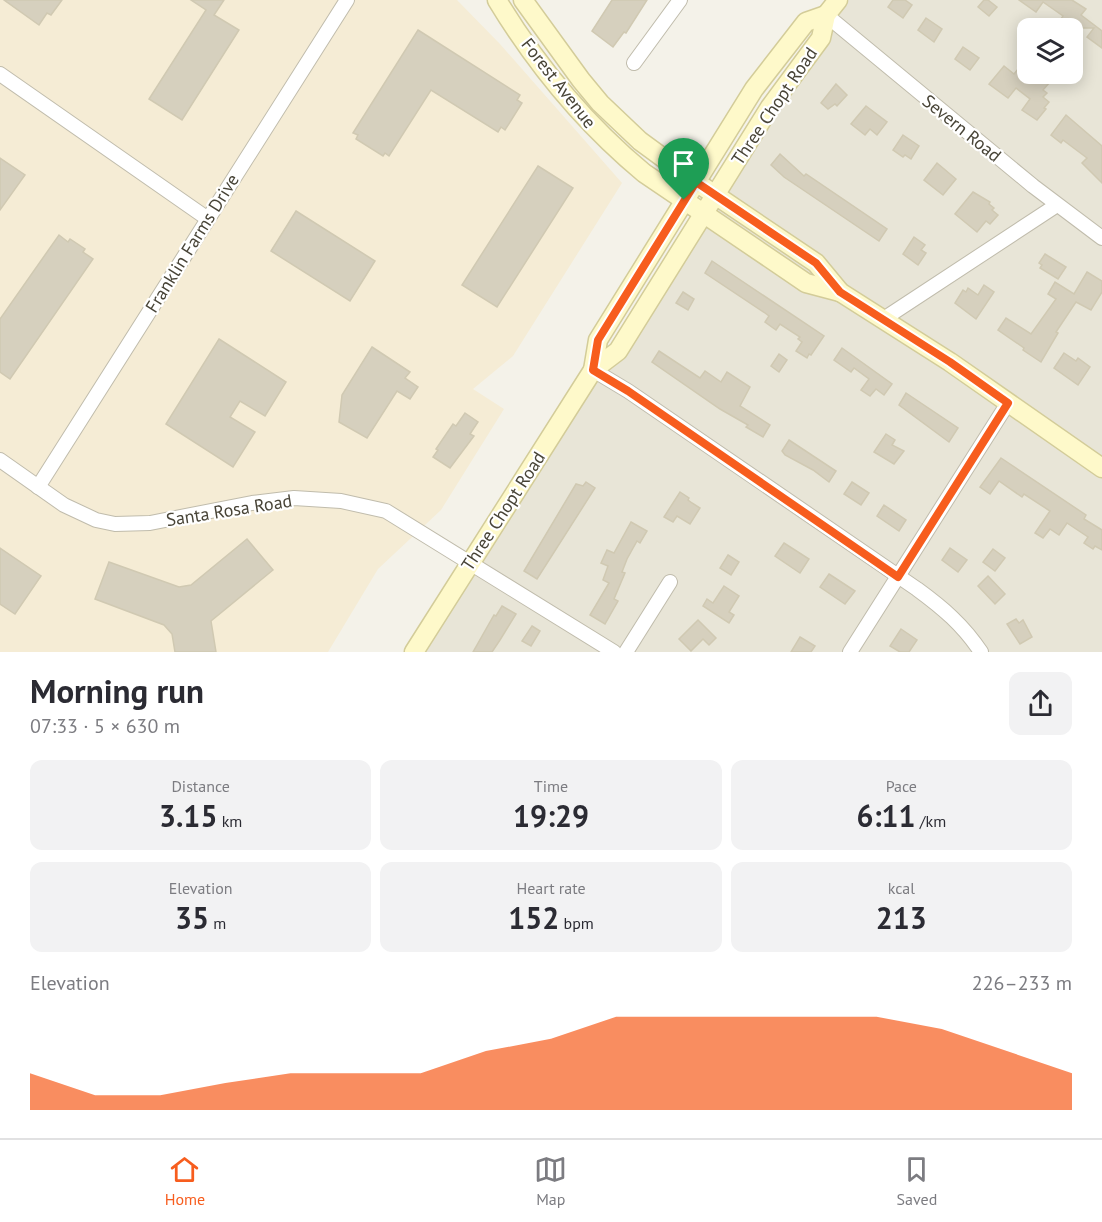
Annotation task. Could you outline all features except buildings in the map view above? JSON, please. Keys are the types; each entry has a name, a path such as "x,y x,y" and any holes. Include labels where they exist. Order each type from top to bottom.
{"main road":[{"name":"Forest Avenue","path":"497,0 548,74 591,127 644,173 806,283 840,292"},
{"name":"Forest Avenue","path":"523,0 600,103 640,141 816,263 840,292 950,362 1102,468"},
{"name":"Three Chopt Road","path":"414,652 593,370 618,351 775,99 821,38 826,15 838,0"},
{"name":"Three Chopt Road","path":"593,370 598,340 754,89 806,22 826,15"}],"street":[{"name":"Franklin Farms Drive","path":"38,487 347,0"},
{"path":"633,63 680,0"},
{"name":"Severn Road","path":"826,15 1057,205 1102,238"},
{"path":"0,74 208,219"},
{"path":"882,320 1057,205"},
{"path":"593,370 628,391 945,610 968,632 981,652"},
{"path":"850,652 1008,403"},
{"name":"Santa Rosa Road","path":"0,460 76,512 96,520 122,524 150,523 276,500 315,498 386,511 614,652"},
{"path":"627,652 670,582"}],"shaded area":[{"path":"0,0 457,0 500,44 622,183 513,356 473,389 504,409 441,510 378,569 328,652 0,652"},
{"path":"849,0 1102,0 1102,652 406,652 593,370"}],"route":[{"path":"696,182 816,263 840,292 950,362 1008,403 898,577 628,391 593,370 598,340 684,200 696,182"}]}
